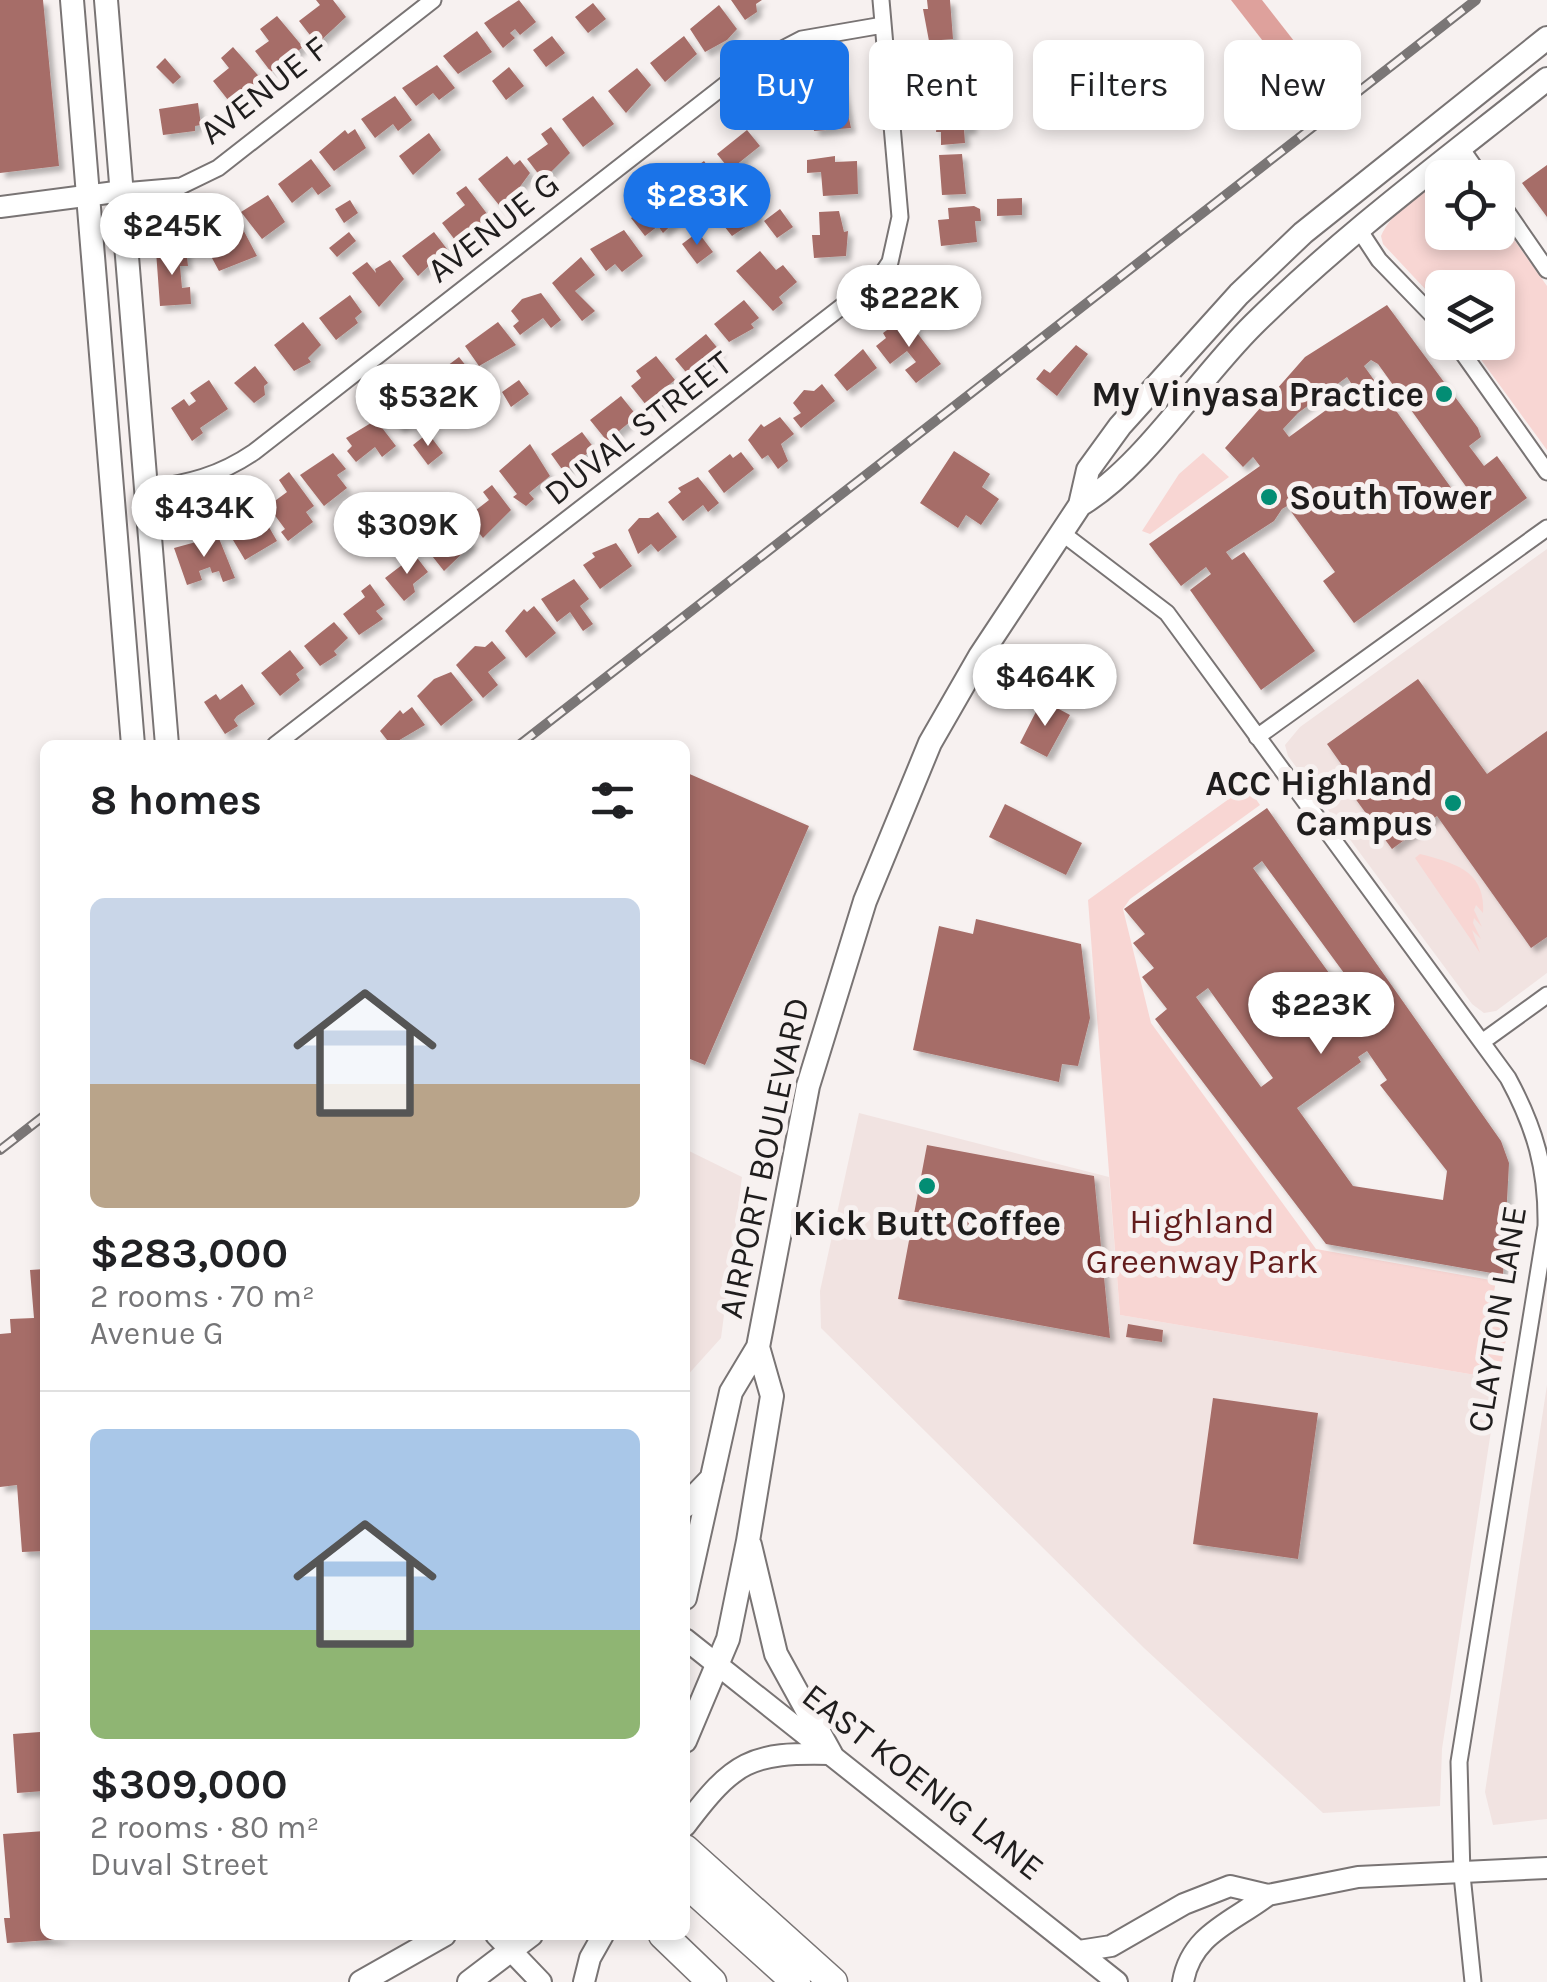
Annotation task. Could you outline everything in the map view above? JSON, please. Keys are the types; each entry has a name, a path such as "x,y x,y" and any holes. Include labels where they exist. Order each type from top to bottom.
{"highway":[{"path":"690,1856 719,1897 796,1982"},
{"path":"690,1884 719,1897 833,1982"},
{"path":"668,1940 712,1982"}],"main road":[{"path":"72,0 133,740"},
{"path":"106,0 167,740"},
{"name":"AIRPORT BOULEVARD","path":"690,1577 731,1392 758,1347 808,1086 865,901 930,743 1000,625 1080,505 1088,470 1173,366 1290,245 1547,38"},
{"name":"AIRPORT BOULEVARD","path":"1080,505 1111,486 1242,336 1358,228 1547,79"},
{"path":"1358,228 1353,220 1370,194 1374,175"},
{"name":"AVENUE F","path":"0,207 123,192"},
{"name":"AIRPORT BOULEVARD","path":"690,1730 719,1666 748,1540 772,1396 758,1347"},
{"path":"690,1501 714,1475"},
{"path":"748,1540 776,1654 831,1754"},
{"name":"EAST KOENIG LANE","path":"690,1642 1117,1982"},
{"path":"690,1819 718,1781 750,1759 786,1753 831,1754"},
{"path":"1182,1982 1190,1956 1201,1940 1268,1895 1358,1877 1547,1868"},
{"path":"1079,1951 1111,1946 1184,1904 1230,1886 1268,1895"},
{"path":"584,1982 590,1958 600,1940"},
{"path":"469,1982 504,1943 541,1982"},
{"path":"361,1982 411,1944"}],"street":[{"name":"AVENUE F","path":"123,192 162,190 201,178 433,0"},
{"path":"881,0 883,24"},
{"name":"DUVAL STREET","path":"281,740 866,290 890,262 900,217 883,24"},
{"name":"AVENUE G","path":"147,488 198,481 228,470 254,452 748,67 802,39 883,24"},
{"path":"1460,148 1469,160"},
{"path":"1515,224 1547,270"},
{"path":"1358,228 1379,260 1425,308"},
{"path":"1468,360 1547,472"},
{"path":"1257,736 1547,528"},
{"name":"CLAYTON LANE","path":"1062,533 1168,614 1482,1042 1533,1125 1547,1179 1546,1226 1459,1762 1462,1875 1473,1982"},
{"path":"1482,1042 1547,996"}],"shaded area":[{"path":"1231,0 1262,0 1293,40 1262,40"},
{"path":"1547,549 1547,973 1496,1011 1484,1013 1472,1004 1288,756 1285,745 1300,727"},
{"path":"859,1113 1109,1177 1120,1315 1499,1379 1442,1749 1440,1806 1323,1813 1144,1648 821,1328 820,1291"},
{"path":"690,1151 742,1177 721,1338 690,1372"},
{"path":"1547,1385 1547,1819 1493,1825 1485,1792"}],"green space":[{"path":"1425,187 1425,250 1515,250 1515,241 1547,286 1547,450 1481,360 1515,360 1515,270 1425,270 1425,289 1383,244 1381,236 1403,207"},
{"path":"1203,453 1229,477 1150,534 1142,531 1179,474"},
{"name":"Highland Greenway Park","path":"1247,786 1260,805 1130,899 1123,909 1151,1023 1316,1249 1496,1281 1492,1303 1503,1311 1508,1327 1499,1379 1120,1315 1088,900"},
{"path":"1420,854 1445,861 1474,878 1483,899 1483,913 1476,905 1474,910 1482,927 1474,918 1473,923 1481,939 1472,930 1480,953 1415,858"}],"building":[{"path":"0,0 43,0 59,166 0,173"},
{"path":"316,0 333,0 346,17 317,44 299,21 320,5"},
{"path":"519,0 536,22 520,35 515,29 510,33 515,38 503,48 484,23"},
{"path":"731,0 762,0 756,4 757,12 745,20"},
{"path":"927,0 950,0 953,39 929,40 923,9 928,9"},
{"path":"593,3 606,19 588,33 575,17"},
{"path":"719,5 737,29 727,40 720,40 705,52 690,29"},
{"path":"277,16 303,47 271,72 255,51 269,41 260,29"},
{"path":"477,31 492,52 458,74 443,56"},
{"path":"552,36 565,53 546,67 533,50"},
{"path":"684,36 697,54 665,82 650,63"},
{"path":"233,47 264,82 239,98 235,94 228,100 213,81 229,68 221,58"},
{"path":"165,58 181,77 173,84 156,67"},
{"path":"437,65 455,88 439,100 433,93 416,106 402,88"},
{"path":"509,67 524,86 506,100 492,81"},
{"path":"637,68 651,85 626,113 608,91"},
{"path":"395,96 412,120 398,131 393,124 375,138 361,119"},
{"path":"593,96 614,124 583,147 562,119"},
{"path":"198,103 201,125 195,126 195,131 163,135 159,109"},
{"path":"551,127 570,153 543,180 527,159 548,144 541,134"},
{"path":"355,129 366,148 334,171 319,152 345,130 348,134"},
{"path":"747,130 760,146 730,170 717,154"},
{"path":"964,130 965,143 941,145 941,132 936,132"},
{"path":"429,133 441,150 413,175 399,156"},
{"path":"962,154 966,194 942,195 939,155"},
{"path":"507,156 514,165 520,160 530,173 503,210 478,179"},
{"path":"835,156 835,162 857,161 858,194 823,196 821,172 807,173 807,160"},
{"path":"311,159 331,186 318,195 312,187 292,203 278,184"},
{"path":"704,161 719,182 726,176 739,194 733,198 745,213 752,208 759,218 732,236 724,226 731,221 719,205 712,210 699,193 686,203 671,185"},
{"path":"1547,165 1547,217 1522,183"},
{"path":"653,182 680,217 663,233 658,226 645,236 631,218 652,201 643,190"},
{"path":"466,186 488,215 480,221 483,226 458,244 442,223 465,205 456,193"},
{"path":"268,195 285,222 262,239 241,212"},
{"path":"1022,198 1022,215 997,216 997,199"},
{"path":"350,200 358,213 344,223 335,209"},
{"path":"948,208 980,209 981,221 975,221 977,242 941,246 938,220 949,219"},
{"path":"780,209 793,227 777,238 764,221"},
{"path":"839,211 844,232 848,231 846,256 814,258 812,235 820,235 819,212"},
{"path":"237,218 257,256 219,271 199,234"},
{"path":"624,230 643,256 622,272 615,264 606,271 590,249"},
{"path":"349,232 356,241 337,257 329,248"},
{"path":"434,232 447,249 418,276 402,256"},
{"path":"698,232 713,252 697,264 682,244"},
{"path":"186,249 188,266 180,266 182,288 190,287 191,304 160,306 156,251"},
{"path":"760,251 776,270 783,265 797,282 779,297 783,303 773,311 736,271"},
{"path":"581,257 595,275 575,291 595,311 582,321 552,283"},
{"path":"390,260 404,279 379,307 352,273 367,262 376,273 375,269"},
{"path":"938,271 963,289 954,306 945,301 938,312 917,300 923,283"},
{"path":"541,293 561,320 551,328 543,318 520,335 513,326 519,321 511,311 522,299"},
{"path":"350,295 362,312 355,318 358,323 336,340 319,318"},
{"path":"744,300 759,318 751,324 754,328 729,342 714,324"},
{"name":"South Tower","path":"1387,305 1478,428 1481,437 1469,446 1484,466 1497,456 1527,498 1354,623 1323,581 1335,572 1287,506 1282,509 1274,521 1226,552 1232,560 1244,552 1315,651 1261,690 1190,590 1211,574 1206,567 1181,586 1149,544 1260,466 1253,457 1243,467 1225,448 1305,357","holes":["1371,360 1378,364 1467,488 1471,497 1462,503 1364,366","1347,377 1355,389 1289,437 1283,429"]},
{"path":"908,321 941,364 916,383 905,370 916,362 907,351 890,364 876,346 886,338 883,333 898,322 901,326"},
{"path":"303,322 321,345 308,358 311,362 294,371 274,345"},
{"path":"498,322 516,345 479,366 465,346"},
{"path":"706,334 720,351 708,367 690,377 675,359"},
{"path":"1076,345 1088,354 1057,396 1036,379 1044,369 1050,373"},
{"path":"863,349 877,368 847,391 834,375"},
{"path":"656,356 675,380 660,392 662,400 650,410 631,386 641,378 636,371"},
{"path":"459,357 479,382 465,393 462,389 455,395 451,390 441,398 427,381"},
{"path":"255,366 268,383 264,386 265,395 254,403 234,383"},
{"path":"209,380 228,409 200,428 203,433 192,441 171,408 184,399 189,406 196,401 190,393"},
{"path":"519,380 529,394 511,407 502,392"},
{"path":"412,381 430,405 420,412 424,417 399,428 387,411 397,403 392,396"},
{"path":"822,384 835,401 801,428 793,418 801,413 793,403 804,390 814,391"},
{"path":"621,396 637,416 607,441 590,420"},
{"path":"780,417 794,434 781,444 788,461 778,469 768,455 762,459 748,440 761,424 764,427"},
{"path":"376,420 396,446 382,457 375,447 356,462 347,451 352,446 346,438"},
{"path":"582,432 594,448 564,472 551,454"},
{"path":"428,433 443,453 428,465 413,445"},
{"path":"530,444 550,476 529,493 534,499 526,506 513,497 517,494 499,471"},
{"path":"954,451 990,474 982,487 999,499 981,525 966,515 958,528 920,503"},
{"path":"741,452 754,469 724,493 708,471 730,454 733,458"},
{"path":"333,453 346,469 337,475 347,488 324,506 300,475"},
{"path":"289,472 314,506 306,512 313,522 288,541 281,532 285,529 268,506 287,492 279,480"},
{"path":"698,477 719,503 708,512 703,505 683,521 668,502 681,492 678,488"},
{"path":"492,485 511,510 483,538 467,517 489,500 483,492"},
{"path":"658,512 677,537 658,552 651,544 638,554 628,530 639,518 649,518"},
{"path":"452,517 472,544 444,571 429,552 442,542 433,530"},
{"path":"266,522 277,541 245,560 230,535 243,527 249,531"},
{"path":"218,536 235,578 223,582 219,571 212,573 210,567 199,571 202,580 187,585 174,548"},
{"path":"616,543 632,566 600,589 583,565 595,557 592,553"},
{"path":"415,555 428,572 413,584 415,592 404,601 385,578"},
{"path":"574,579 589,599 580,606 593,624 583,631 570,612 557,622 541,599"},
{"path":"370,584 385,605 376,611 383,619 359,635 343,614 365,597 361,591"},
{"path":"534,606 556,633 526,658 505,631 524,609 527,612"},
{"path":"334,622 348,638 334,651 337,655 320,666 304,646"},
{"path":"492,641 506,658 488,672 498,685 483,698 456,665 475,646 485,647"},
{"path":"290,650 304,668 296,674 300,680 280,696 261,673"},
{"path":"451,672 473,700 441,726 417,696 434,679"},
{"name":"ACC Highland Campus","path":"1418,679 1487,774 1547,731 1547,937 1531,948 1437,816 1392,849 1349,790 1356,785 1327,744"},
{"path":"242,684 255,704 237,716 234,720 238,726 225,734 204,702 216,694 220,700"},
{"path":"1042,700 1070,715 1047,757 1020,743"},
{"path":"412,707 425,725 400,740 387,740 380,731 400,710 403,714"},
{"path":"690,774 809,826 705,1065 690,1059"},
{"path":"1005,804 1082,843 1066,875 989,837"},
{"path":"1267,808 1501,1141 1509,1163 1503,1275 1326,1244 1155,1019 1167,1009 1142,977 1154,968 1133,943 1145,934 1124,909","holes":["1262,861 1363,999 1353,1006 1253,868","1208,988 1273,1078 1261,1087 1196,997","1367,1051 1387,1080 1380,1085 1447,1171 1443,1200 1353,1186 1297,1108 1361,1062 1358,1057"]},
{"path":"976,919 1081,944 1090,1018 1078,1066 1062,1064 1059,1082 913,1050 939,926 973,934"},
{"path":"927,1145 1094,1176 1110,1338 898,1299"},
{"path":"40,1269 40,1551 22,1552 17,1485 0,1487 0,1334 11,1333 10,1319 34,1318 30,1270"},
{"path":"1128,1324 1163,1330 1162,1342 1126,1337"},
{"path":"1213,1398 1318,1413 1298,1559 1193,1544"},
{"path":"40,1732 40,1791 17,1793 13,1734"},
{"path":"40,1831 40,1940 50,1940 7,1943 4,1918 10,1918 3,1834"}],"railway":[{"path":"525,740 1476,0"},
{"path":"0,1150 40,1119"}],"place":[{"name":"My Vinyasa Practice","path":"1444,394"},
{"name":"South Tower","path":"1269,497"},
{"name":"ACC Highland Campus","path":"1453,803"},
{"name":"Kick Butt Coffee","path":"927,1186"}]}
